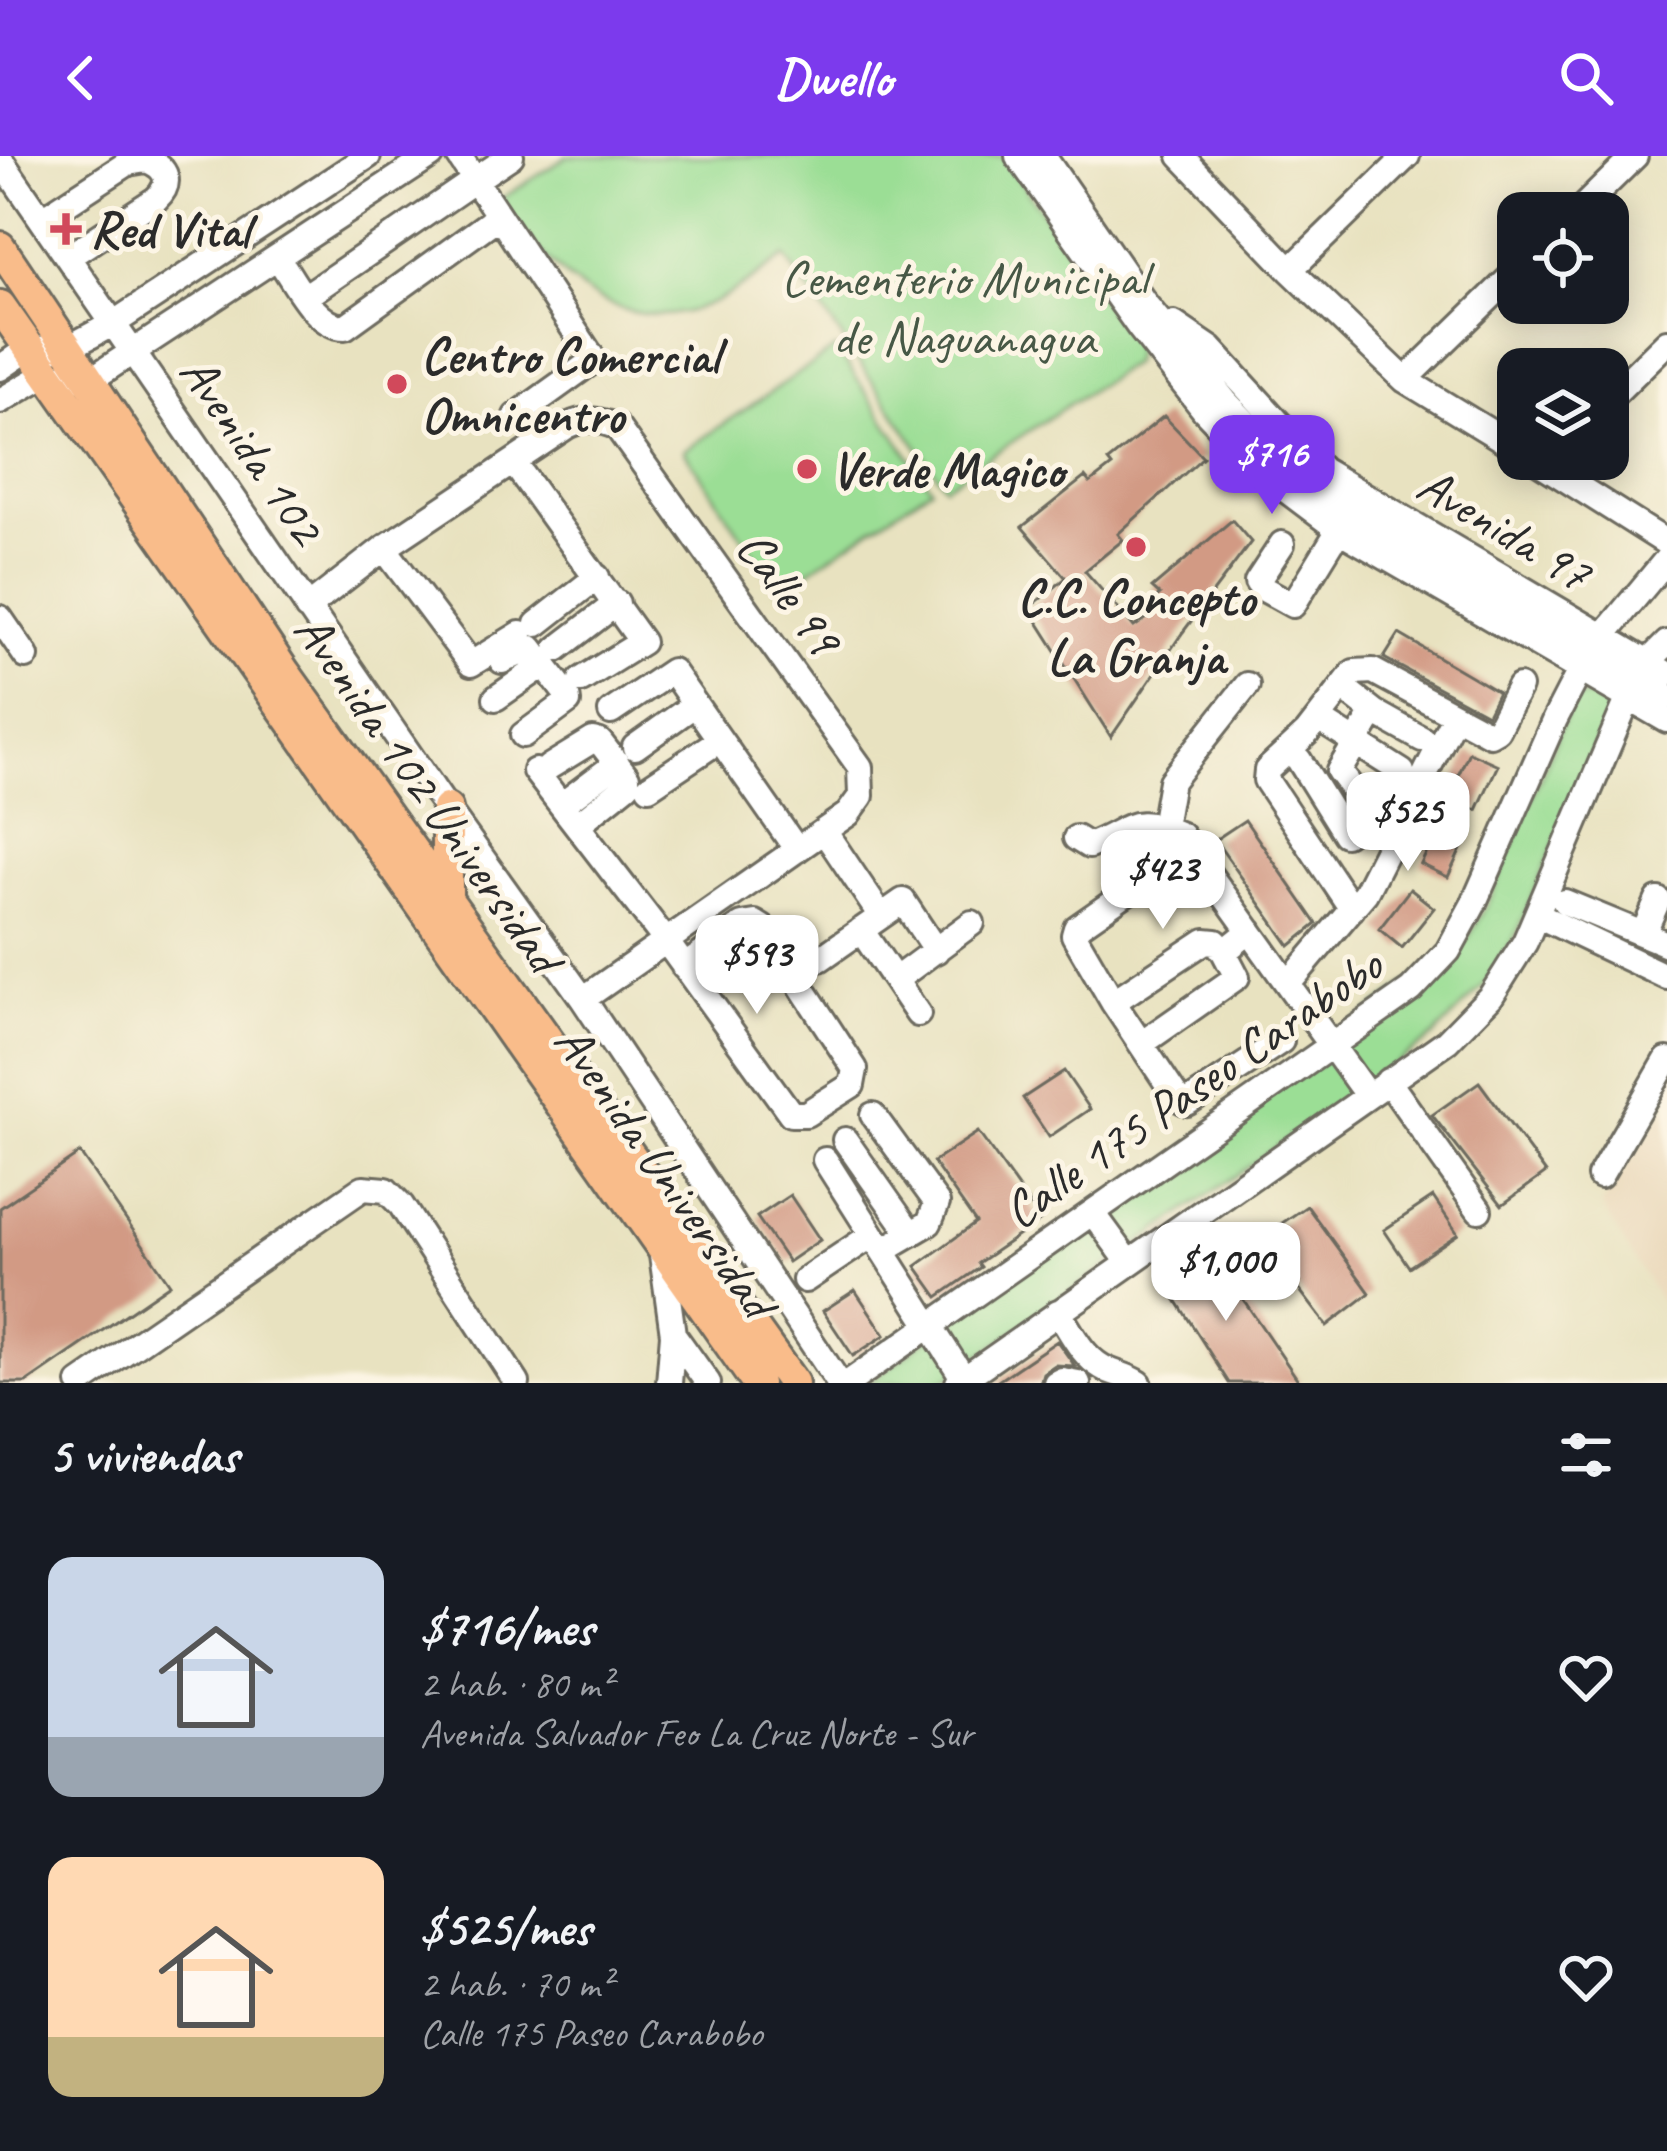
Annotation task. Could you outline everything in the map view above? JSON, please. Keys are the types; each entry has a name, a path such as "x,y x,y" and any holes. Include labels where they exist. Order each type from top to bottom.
{"main road":[{"name":"Avenida 102 Universidad","path":"0,248 285,673 793,1383"},
{"name":"Avenida Universidad","path":"0,306 754,1383"},
{"path":"447,809 447,903"}],"street":[{"path":"0,368 37,362 114,323 368,156"},
{"path":"37,362 90,380 431,156"},
{"path":"459,156 594,360 516,416"},
{"path":"306,296 512,156"},
{"path":"1018,156 1139,327 1205,411 1270,478 1339,530 1645,678 1667,698"},
{"path":"1044,156 1147,305 1226,401 1285,463 1346,510 1590,654"},
{"path":"1181,156 1290,270 1406,380 1497,436"},
{"path":"1290,270 1407,156"},
{"path":"1598,192 1635,156"},
{"name":"Avenida 102","path":"0,159 583,999 843,1383"},
{"path":"42,219 128,163 146,160 164,170 164,191 156,199 68,257"},
{"path":"278,257 334,327 346,326 491,221 495,210"},
{"path":"1406,380 1497,291"},
{"path":"1629,379 1667,342"},
{"path":"0,401 37,362"},
{"name":"Calle 99","path":"514,463 583,418 617,427 860,767 861,796 848,814 824,831"},
{"path":"308,608 384,548 514,463 642,642 580,680"},
{"path":"1570,480 1667,543"},
{"path":"1282,544 1257,582 1293,604 1339,530"},
{"path":"384,548 476,671 531,648 551,656 568,701 523,735"},
{"name":"Calle 175 Paseo Carabobo","path":"843,1383 1411,990 1448,952 1590,654 1667,559"},
{"path":"471,664 597,577"},
{"path":"496,698 617,604"},
{"path":"2,624 26,656"},
{"path":"1645,678 1667,643"},
{"path":"1352,909 1266,780 1267,770 1307,734 1345,680 1363,669 1490,734 1498,730 1520,687"},
{"path":"611,712 672,670 797,850"},
{"path":"1645,678 1667,720"},
{"name":"Calle 175 Paseo Carabobo","path":"961,1381 1447,1041 1491,996 1525,942 1645,678"},
{"path":"1246,685 1171,781 1172,831 1332,1044 1377,1088 1479,1210"},
{"path":"1350,693 1422,739"},
{"path":"572,797 694,705"},
{"path":"1319,792 1339,772 1375,712"},
{"path":"1288,984 1365,893 1454,717"},
{"path":"1328,725 1402,772"},
{"path":"626,755 592,740 542,769 578,825 790,1114 806,1114 852,1085 855,1069 763,928 754,923 742,925 683,967"},
{"path":"649,787 718,742"},
{"path":"578,825 628,784 626,755"},
{"path":"1299,760 1345,834"},
{"path":"1339,772 1392,841"},
{"path":"1076,838 1089,846 1132,824 1172,831"},
{"path":"583,999 824,831 895,980 918,1014"},
{"path":"1162,868 1076,928 1075,940 1177,1098 1187,1103 1281,1040"},
{"path":"1643,934 1664,893"},
{"path":"820,958 902,901 936,951"},
{"path":"1565,902 1667,944"},
{"path":"1537,915 1667,977"},
{"path":"895,980 972,923"},
{"path":"1224,952 1250,931"},
{"path":"1113,1002 1204,941 1216,942 1224,952 1237,977 1141,1044"},
{"path":"1600,1176 1667,1060"},
{"path":"805,1280 877,1242 910,1234 929,1223 937,1203 873,1115"},
{"path":"845,1140 910,1234"},
{"path":"824,1160 961,1381"},
{"path":"80,1383 363,1188 386,1190 401,1205 517,1383"},
{"path":"1093,1213 1128,1261"},
{"path":"660,1246 674,1334 669,1383"},
{"path":"1058,1312 1085,1354 1105,1369 1139,1383"},
{"path":"674,1334 707,1383 754,1383"},
{"path":"1056,1383 1078,1383"}],"shaded area":[{"path":"1667,1105 1667,1313 1601,1205"}],"green space":[{"name":"Cementerio Municipal de Naguanagua","path":"568,156 1003,156 1136,347 1132,363 945,486 785,256 715,302 680,313 618,308 564,275 498,201"},
{"name":"Verde Magico","path":"836,348 931,488 779,591 684,451"},
{"path":"1587,695 1602,698 1611,711 1514,939 1484,985 1433,1037 941,1383 868,1383 1468,938 1492,894 1572,701"}],"building":[{"path":"1164,416 1203,457 1118,534 1123,540 1085,571 1134,627 1159,610 1152,602 1160,595 1152,588 1232,520 1251,542 1111,737 1029,608 1066,578 1022,527 1085,477 1090,483 1112,466 1108,461"},
{"path":"1399,634 1498,692 1487,714 1384,658"},
{"path":"1469,752 1498,765 1477,810 1448,797"},
{"path":"1245,820 1317,924 1290,946 1215,840"},
{"path":"1442,821 1468,834 1448,877 1421,864"},
{"path":"1410,889 1434,908 1402,948 1379,929"},
{"path":"1064,1071 1090,1109 1049,1137 1023,1098"},
{"path":"1479,1082 1546,1173 1502,1205 1432,1115"},
{"path":"978,1132 1041,1220 938,1297 916,1266 976,1223 933,1162"},
{"path":"80,1153 170,1284 26,1383 0,1383 0,1208"},
{"path":"790,1195 820,1240 788,1262 757,1217"},
{"path":"1433,1197 1458,1234 1409,1267 1384,1230"},
{"path":"1307,1206 1370,1293 1327,1326 1260,1238"},
{"path":"1206,1248 1300,1383 1229,1383 1162,1278"},
{"path":"855,1290 885,1335 853,1356 823,1311"},
{"path":"1057,1341 1075,1366 1055,1365 1043,1373 1040,1383 995,1383"}],"place":[{"name":"Red Vital","path":"66,229"},
{"name":"Centro Comercial Omnicentro","path":"397,384"},
{"name":"Verde Magico","path":"807,469"},
{"name":"C.C. Concepto La Granja","path":"1136,547"}]}
